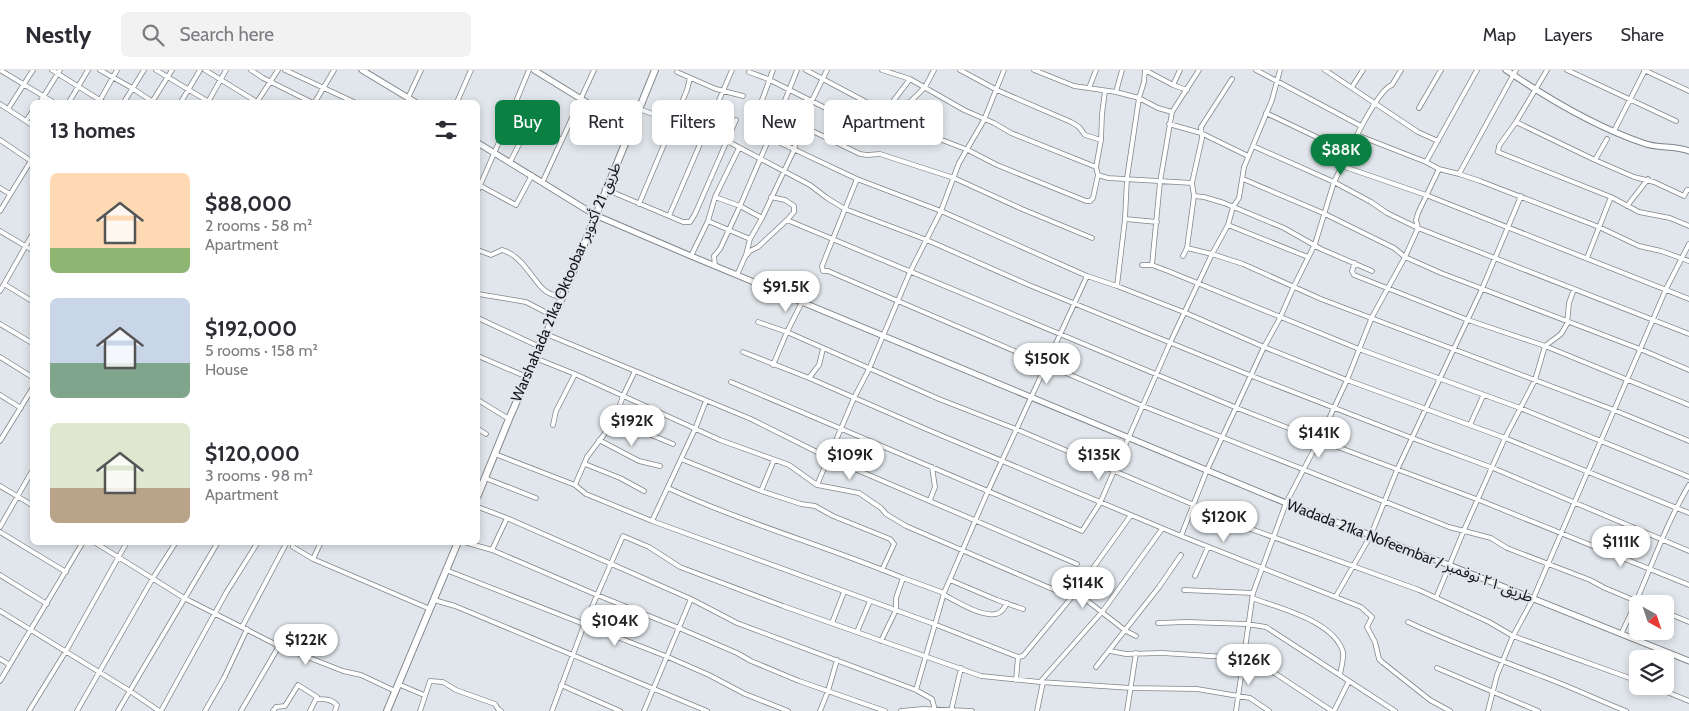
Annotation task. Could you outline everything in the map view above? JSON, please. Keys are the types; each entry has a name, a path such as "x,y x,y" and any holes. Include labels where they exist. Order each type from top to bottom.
{"main road":[{"name":"Warshahada 21ka Oktoobar طريق 21 أكتوبر","path":"642,100 655,70"},
{"name":"Warshahada 21ka Oktoobar طريق 21 أكتوبر","path":"480,489 508,419 562,298 623,145"},
{"path":"387,711 457,545"}],"street":[{"path":"8,109 33,70"},
{"path":"52,70 59,72 98,100"},
{"path":"70,100 88,70"},
{"path":"100,70 149,100"},
{"path":"102,100 117,70"},
{"path":"125,100 144,70"},
{"path":"156,70 205,100"},
{"path":"153,100 172,70"},
{"path":"182,100 200,70"},
{"path":"205,70 254,100"},
{"path":"209,100 226,70"},
{"path":"251,70 307,100"},
{"path":"258,100 278,70"},
{"path":"285,70 350,100"},
{"path":"316,100 334,70"},
{"path":"362,70 409,100"},
{"path":"411,100 421,70"},
{"path":"458,100 471,70"},
{"path":"480,184 529,70"},
{"path":"534,70 583,100"},
{"path":"543,182 594,70"},
{"path":"720,100 732,70"},
{"path":"760,100 773,70"},
{"path":"785,100 797,70"},
{"path":"806,70 861,100"},
{"path":"812,100 827,70"},
{"path":"882,70 910,79 984,120 994,123 1011,134 1096,167"},
{"path":"912,100 925,87 934,70"},
{"path":"960,70 997,90 1071,122 1079,127 1085,135 1101,140"},
{"path":"817,485 910,272 941,211 959,163 984,120 1004,70"},
{"path":"1034,70 1067,84 1139,98 1158,108 1172,112"},
{"path":"1089,88 1096,70"},
{"path":"1116,92 1122,70"},
{"path":"1117,286 1125,219 1127,178 1145,70 1186,90"},
{"path":"1173,85 1180,70"},
{"path":"1152,265 1160,182 1169,124 1172,112 1199,70"},
{"path":"1256,70 1361,126"},
{"path":"731,382 1082,531 1100,502 1170,343 1186,313 1212,254 1228,225 1233,207 1239,198 1244,167 1266,113 1280,70"},
{"path":"1325,70 1418,132 1438,141"},
{"path":"1352,88 1363,70"},
{"path":"1180,536 1194,506 1207,470 1264,347 1315,244 1323,212 1348,152 1381,92 1386,86 1392,85 1401,70"},
{"path":"1420,108 1442,70"},
{"path":"1426,162 1477,70"},
{"path":"1506,70 1515,72 1554,101 1614,131 1647,145 1689,150"},
{"path":"1547,70 1516,122 1499,146 1498,152 1611,198 1639,212 1670,218 1689,226"},
{"path":"1566,70 1676,121"},
{"path":"1614,131 1645,70 1689,91"},
{"path":"0,77 3,71 49,100"},
{"path":"42,100 59,72"},
{"path":"677,72 716,88 743,96"},
{"path":"749,72 768,79 809,100"},
{"path":"1459,174 1515,72"},
{"path":"683,100 690,78"},
{"path":"894,100 910,79"},
{"path":"1182,256 1187,248 1194,196 1192,183 1202,138 1201,127 1232,79"},
{"path":"943,140 968,150 997,165 1090,202 1094,198 1098,175 1096,167 1101,140 1105,91"},
{"path":"0,104 30,124"},
{"path":"1266,113 1348,152"},
{"path":"26,121 30,115"},
{"path":"734,125 736,120"},
{"path":"1516,122 1634,177 1648,179 1684,196 1687,190 1689,190"},
{"path":"1169,124 1201,133 1248,156"},
{"path":"510,162 526,130 529,128 539,129 562,140"},
{"path":"814,132 860,154 880,154 954,178 1092,238"},
{"path":"1357,134 1439,169 1459,174 1521,196 1599,227 1639,246 1689,261"},
{"path":"1595,160 1607,139"},
{"path":"0,140 30,159"},
{"name":"Wadada 21ka Nofeembar / طريق ٢١ نوفمبر","path":"480,144 595,214 714,266 1286,503 1449,565 1689,661"},
{"path":"639,204 663,145"},
{"path":"669,216 700,145"},
{"path":"605,189 682,222 690,222 725,145"},
{"path":"734,145 785,170 845,209 927,240 1252,376 1493,468 1689,551"},
{"path":"714,266 714,256 720,249 766,145"},
{"path":"785,145 857,179 941,211 1087,276 1186,313 1347,380 1505,438 1689,513"},
{"path":"736,275 745,257 750,239 762,218 795,145"},
{"path":"1253,146 1334,182 1418,228 1689,334"},
{"path":"691,256 708,221 715,197 739,148"},
{"path":"0,211 30,163"},
{"path":"1342,166 1426,195 1689,298"},
{"path":"1236,711 1252,595 1261,567 1286,503 1319,440 1347,380 1372,317 1405,257 1418,228 1416,220 1439,169"},
{"path":"480,189 516,205 532,175"},
{"path":"1098,175 1108,178 1192,183"},
{"path":"857,179 822,266 823,271 828,271 1143,406 1449,527 1490,538 1507,548 1590,580 1629,598"},
{"path":"1243,179 1323,212 1394,248 1405,257 1441,273 1640,349 1689,370"},
{"path":"1627,206 1648,179"},
{"path":"0,188 10,194"},
{"path":"1194,196 1204,197 1233,207 1284,228 1321,249 1372,271"},
{"path":"1336,596 1371,535 1397,470 1455,349 1521,196"},
{"path":"715,197 740,206 762,218"},
{"path":"745,257 794,212 794,206 785,200 771,198"},
{"path":"1587,258 1611,198"},
{"path":"1125,219 1157,222"},
{"path":"787,220 1237,408 1479,500 1689,586"},
{"path":"708,221 750,239"},
{"path":"1228,225 1308,257"},
{"path":"0,231 30,249"},
{"path":"0,291 30,238"},
{"path":"1488,711 1494,694 1494,684 1513,636 1533,599 1626,380 1666,289 1689,244"},
{"path":"1187,248 1242,264 1321,299 1689,440"},
{"path":"480,251 491,255 500,251 509,253 544,290 562,298"},
{"path":"1356,263 1352,272 1354,275 1468,320 1545,346 1689,405"},
{"path":"1142,265 1152,265 1280,318 1520,408 1689,477"},
{"path":"916,690 934,624 962,550 1087,276"},
{"path":"4,284 30,300"},
{"path":"1436,598 1505,438 1535,380 1545,346 1561,334 1567,322 1569,303 1574,289"},
{"path":"480,294 526,302 553,316"},
{"path":"773,365 802,302"},
{"path":"480,319 540,346"},
{"path":"758,322 787,332 869,369 1194,506 1402,584 1490,622 1513,636 1629,678"},
{"path":"0,324 30,342"},
{"path":"546,334 760,423 829,458 1077,564"},
{"path":"809,378 819,365 823,349"},
{"path":"743,352 809,378 1180,536 1354,603 1372,617 1367,627 1375,642 1379,659 1430,700 1450,711"},
{"path":"0,357 30,376"},
{"path":"480,357 527,377"},
{"path":"536,358 720,440 794,468 817,485 859,493 881,508 886,514 906,526 1071,597"},
{"path":"575,485 587,457 615,420 634,372"},
{"path":"552,425 556,411 575,374"},
{"path":"0,439 30,392"},
{"path":"0,395 21,408"},
{"path":"1470,425 1484,396"},
{"path":"480,401 508,419"},
{"path":"652,521 706,401"},
{"path":"615,420 673,444"},
{"path":"480,431 486,434"},
{"path":"599,440 639,461 660,466"},
{"path":"495,454 575,485 586,494 652,521 934,624 1018,657 1026,654 1076,592 1131,515"},
{"path":"681,459 761,491 801,504 815,506 833,516 892,540 894,544 882,570"},
{"path":"761,491 774,460"},
{"path":"585,464 620,478 644,491"},
{"path":"930,500 935,487 932,467"},
{"path":"0,526 30,475"},
{"path":"484,478 536,498"},
{"path":"1641,595 1676,508 1689,485"},
{"path":"0,486 30,504"},
{"path":"668,488 703,505 944,594 982,614 996,614 1003,610 1008,602"},
{"path":"480,508 691,599 736,623 916,690 932,699 935,710"},
{"path":"492,550 507,518"},
{"path":"1037,711 1042,682 1102,612 1162,528"},
{"path":"0,532 66,572"},
{"path":"552,711 584,625 623,536 649,547 680,567 981,676 1130,688 1190,688 1253,699 1269,711"},
{"path":"0,681 81,545"},
{"path":"99,545 184,598 279,646 343,671 361,675 396,691"},
{"path":"29,711 66,651 125,545"},
{"path":"77,711 153,578 174,545"},
{"path":"118,711 216,545"},
{"path":"0,611 160,711 256,545"},
{"path":"242,627 284,545"},
{"path":"293,545 313,559 430,609"},
{"path":"313,559 320,545"},
{"path":"474,545 492,550 679,628 751,661 828,692 885,711"},
{"path":"1195,576 1208,546"},
{"path":"1096,667 1126,631 1181,555"},
{"path":"446,570 668,658 709,675 745,694 788,711"},
{"path":"0,575 47,604"},
{"path":"882,641 896,610 896,598 903,578"},
{"path":"950,580 1023,609"},
{"path":"1184,590 1252,595 1314,622 1328,630 1342,651 1343,662 1340,675"},
{"path":"832,623 844,592"},
{"path":"1076,592 1126,631 1136,636"},
{"path":"644,711 668,658 691,599"},
{"path":"434,600 455,606 707,711"},
{"path":"857,632 870,601"},
{"path":"1674,616 1689,622"},
{"path":"1621,634 1629,619"},
{"path":"1408,622 1502,662 1545,677 1626,711"},
{"path":"1158,623 1247,624 1266,627 1395,711"},
{"path":"205,711 224,678 246,629"},
{"path":"241,711 279,646"},
{"path":"1110,651 1126,654 1162,653 1243,658 1257,663 1276,674 1334,711 1349,681"},
{"path":"1127,711 1136,653"},
{"path":"1016,680 1018,657"},
{"path":"0,659 10,665"},
{"path":"820,711 828,692 837,660"},
{"path":"951,710 961,668"},
{"path":"1437,668 1494,694 1538,711"},
{"path":"420,711 430,681 435,680 495,704 501,711"},
{"path":"398,684 424,695"},
{"path":"273,711 276,707 285,706 298,685 317,696 317,699"},
{"path":"561,685 620,711"},
{"path":"1674,695 1689,701"},
{"path":"310,711 317,699"},
{"path":"317,699 334,702 337,704 335,711"},
{"path":"901,711 972,711"}]}
